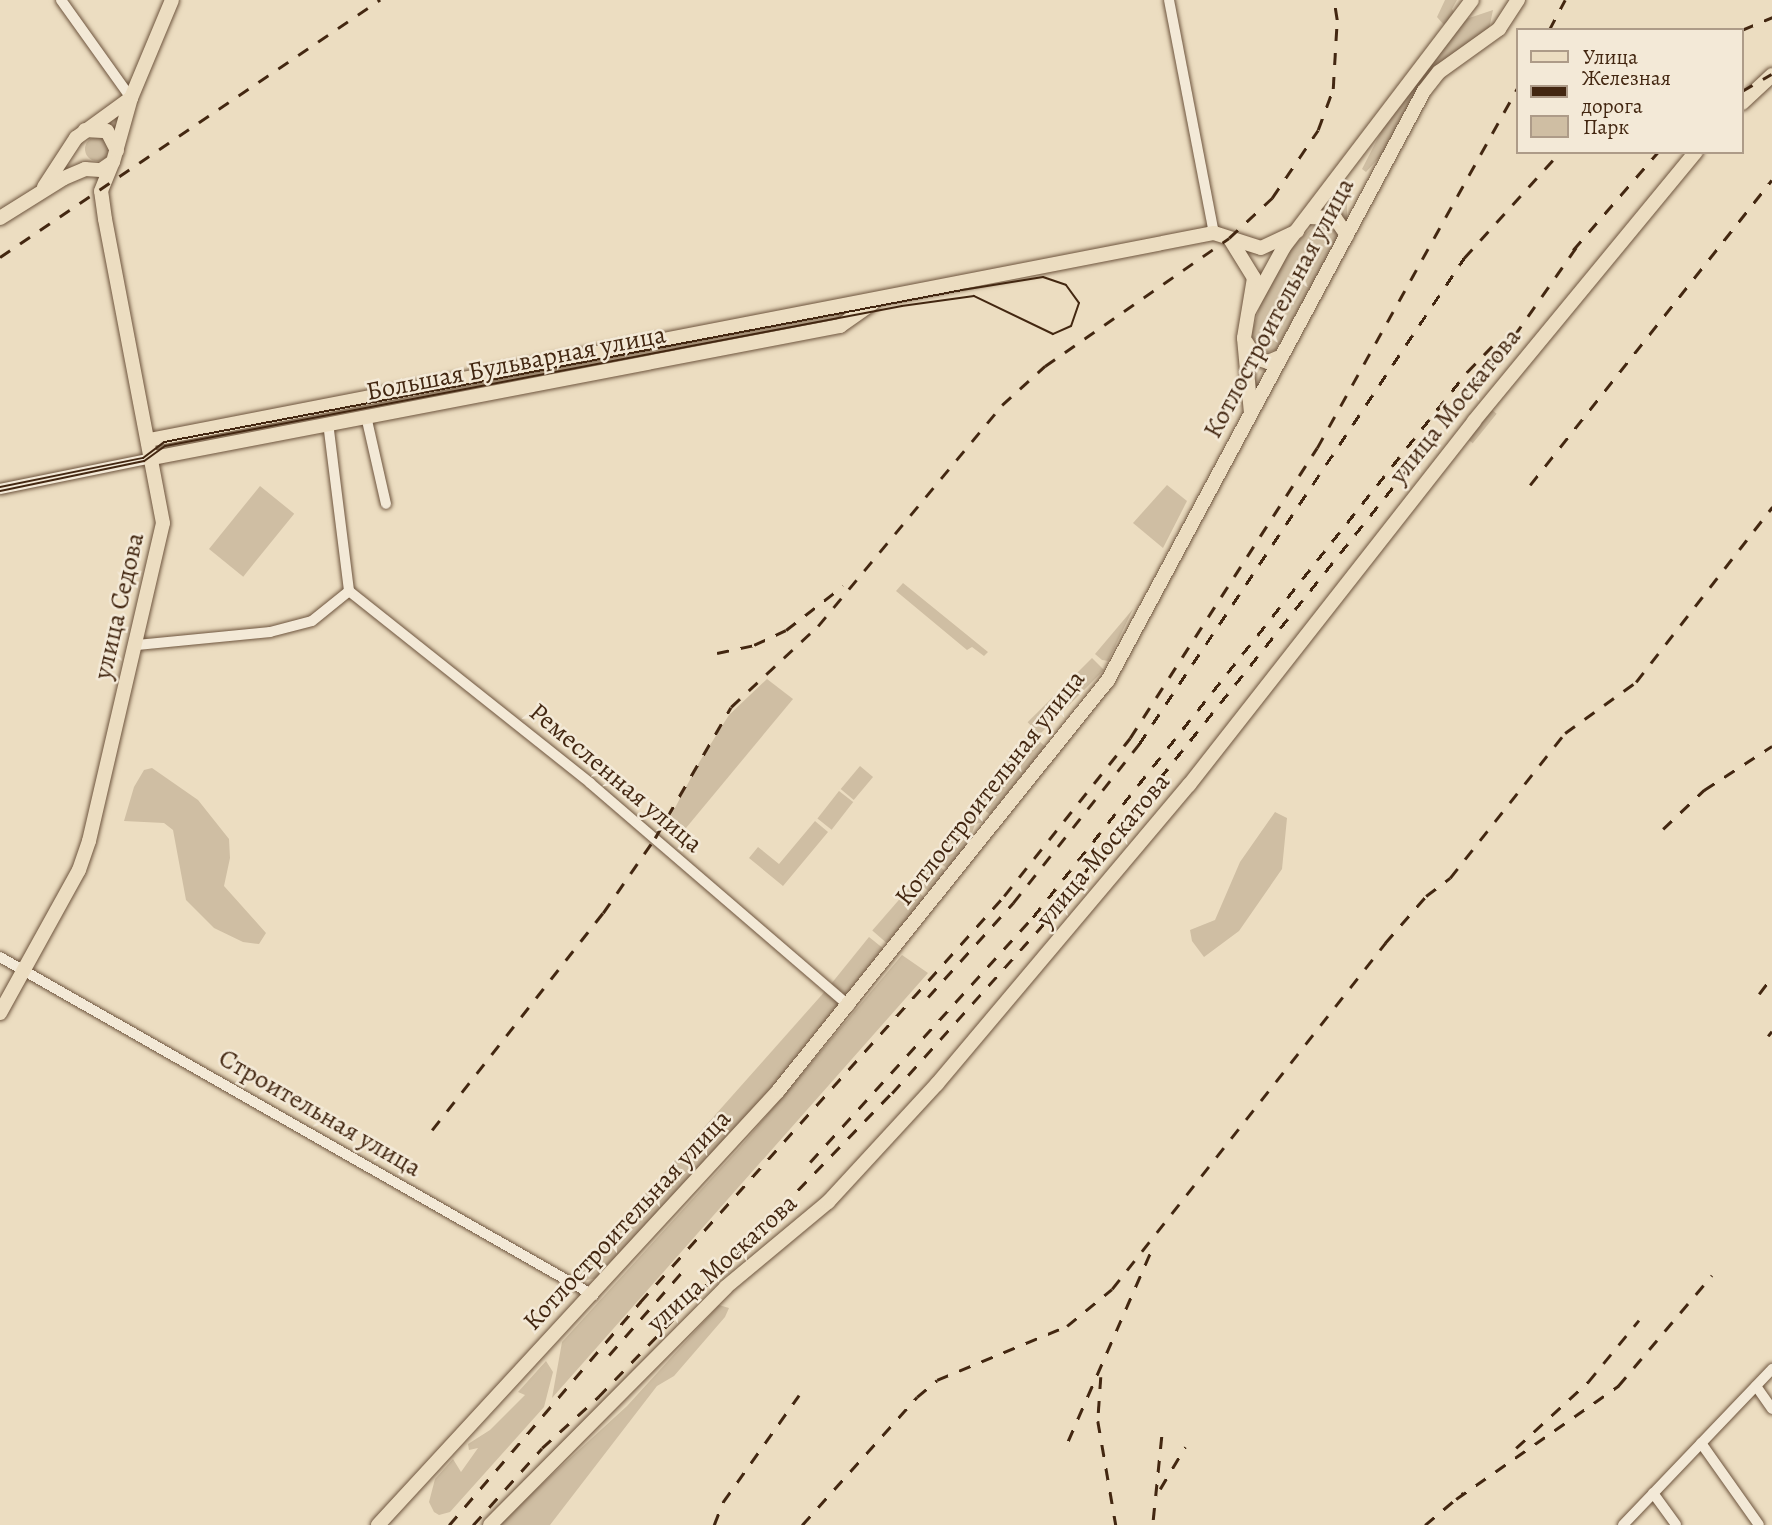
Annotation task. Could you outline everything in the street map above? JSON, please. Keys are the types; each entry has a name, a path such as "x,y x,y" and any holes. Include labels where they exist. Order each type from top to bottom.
{"main road":[{"path":"101,191 114,159 131,98 172,0"},
{"name":"Котлостроительная улица","path":"1250,311 1266,274 1472,0"},
{"name":"Котлостроительная улица","path":"378,1525 593,1295 849,1006 1108,680 1424,91 1439,72 1499,29 1518,0"},
{"path":"1744,101 1772,75"},
{"path":"43,188 80,134 131,98"},
{"path":"0,218 43,188 85,169 101,170 114,159 115,142 107,131 80,134"},
{"path":"80,134 73,150 85,169"},
{"name":"улица Москатова","path":"490,1525 726,1287 828,1202 937,1084 1189,785 1474,421 1694,154"},
{"name":"улица Седова","path":"0,1013 79,870 89,841 137,645 163,523 153,458 101,191 85,169"},
{"path":"1309,217 1335,218 1347,234"},
{"path":"1214,233 1261,248 1297,231"},
{"name":"Большая Бульварная улица","path":"149,440 778,321 879,297 1214,233"},
{"path":"1229,238 1254,278 1244,338 1251,415"},
{"name":"Большая Бульварная улица","path":"153,458 840,326 879,297"},
{"path":"1244,338 1256,358 1268,362 1282,356"}],"street":[{"path":"61,0 131,98"},
{"path":"1169,0 1214,233"},
{"path":"366,416 386,504"},
{"path":"137,645 270,632 312,621 349,590 328,423"},
{"path":"0,489 153,458"},
{"name":"Ремесленная улица","path":"349,590 590,783 849,1006"},
{"name":"Строительная улица","path":"0,957 593,1295"},
{"path":"1623,1525 1772,1369"},
{"path":"1756,1386 1772,1409"},
{"path":"1701,1443 1759,1525"},
{"path":"1653,1493 1675,1525"}],"green space":[{"path":"1445,0 1457,0 1452,9 1457,16 1444,25 1437,17"},
{"path":"1493,10 1488,34 1442,64 1388,148 1366,172 1362,169 1383,128 1466,19"},
{"path":"97,137 106,140 109,149 106,158 97,161 88,158 85,149 88,140"},
{"path":"1338,195 1347,203 1347,224 1337,212 1322,209"},
{"path":"1316,223 1332,223 1340,235 1276,350 1260,354 1251,336 1265,288 1289,250"},
{"path":"1492,410 1497,414 1473,443 1468,440"},
{"path":"1167,485 1187,501 1163,548 1133,523"},
{"path":"260,486 294,514 243,577 209,549"},
{"path":"903,583 988,652 984,656 972,647 967,650 896,591"},
{"path":"1133,609 1108,661 1102,660 1095,654"},
{"path":"1092,658 1104,670 1040,734 1028,722"},
{"path":"767,679 793,699 686,828 676,824 669,819 700,761 729,715"},
{"path":"1029,733 1045,746 990,815 974,801"},
{"path":"860,766 873,777 854,800 841,789"},
{"path":"152,768 198,800 229,839 230,858 224,886 266,933 259,944 243,942 214,928 186,900 173,830 164,823 124,821 134,787 144,770"},
{"path":"839,791 853,802 832,830 817,819"},
{"path":"971,807 985,822 975,824 967,848 949,870 933,857"},
{"path":"1275,812 1287,818 1282,869 1239,931 1204,957 1192,941 1190,930 1215,920 1240,862"},
{"path":"815,821 828,832 783,886 749,858 758,847 779,864"},
{"path":"933,861 946,872 929,892 916,881"},
{"path":"911,886 927,900 888,944 872,931"},
{"path":"869,937 886,951 848,997 831,984"},
{"path":"902,955 928,973 552,1398 562,1342 740,1147"},
{"path":"827,989 845,1004 649,1228 602,1277 583,1281 572,1276"},
{"path":"719,1305 729,1308 725,1317 674,1376 657,1386 550,1525 497,1525 627,1406"},
{"path":"546,1361 553,1372 544,1407 450,1512 439,1515 434,1512 429,1502 435,1479 453,1459 461,1472 478,1448 469,1450 468,1444 490,1430 525,1395 518,1392"}],"tram line":[{"path":"0,487 143,458 164,442 962,290 1043,277 1066,285 1079,303 1071,326 1053,334 974,296 902,306 165,446 144,461 0,491"}],"railway":[{"path":"0,257 380,0"},
{"path":"432,1130 603,913 655,838 731,707 818,626 1002,405 1045,366 1229,238 1272,198 1318,130 1333,89 1337,20 1334,0"},
{"path":"1550,28 1565,0"},
{"path":"1744,29 1772,17"},
{"path":"1744,90 1772,74"},
{"path":"449,1525 640,1302 1004,896 1130,738 1317,448 1516,91"},
{"path":"928,997 1013,903 1139,744 1464,258 1558,154"},
{"path":"1573,250 1656,154"},
{"path":"1530,485 1772,180"},
{"path":"473,1525 542,1448 598,1397 892,1093 1040,928 1514,336 1579,243"},
{"path":"810,1162 1033,917 1467,372 1499,339"},
{"path":"802,1525 917,1397 937,1380 1067,1326 1112,1289 1385,943 1426,896 1450,878 1565,733 1636,682 1772,507"},
{"path":"717,653 754,645 786,630 843,586"},
{"path":"1663,829 1704,790 1772,746"},
{"path":"1759,994 1772,977"},
{"path":"1768,1036 1772,1031"},
{"path":"1068,1441 1153,1246"},
{"path":"609,1355 681,1273"},
{"path":"1456,1499 1618,1386 1712,1275"},
{"path":"1516,1448 1588,1382 1639,1320"},
{"path":"1101,1377 1098,1421 1116,1525"},
{"path":"714,1525 723,1502 799,1395"},
{"path":"1153,1520 1162,1432"},
{"path":"1160,1489 1185,1447"},
{"path":"1425,1525 1463,1493"}]}
